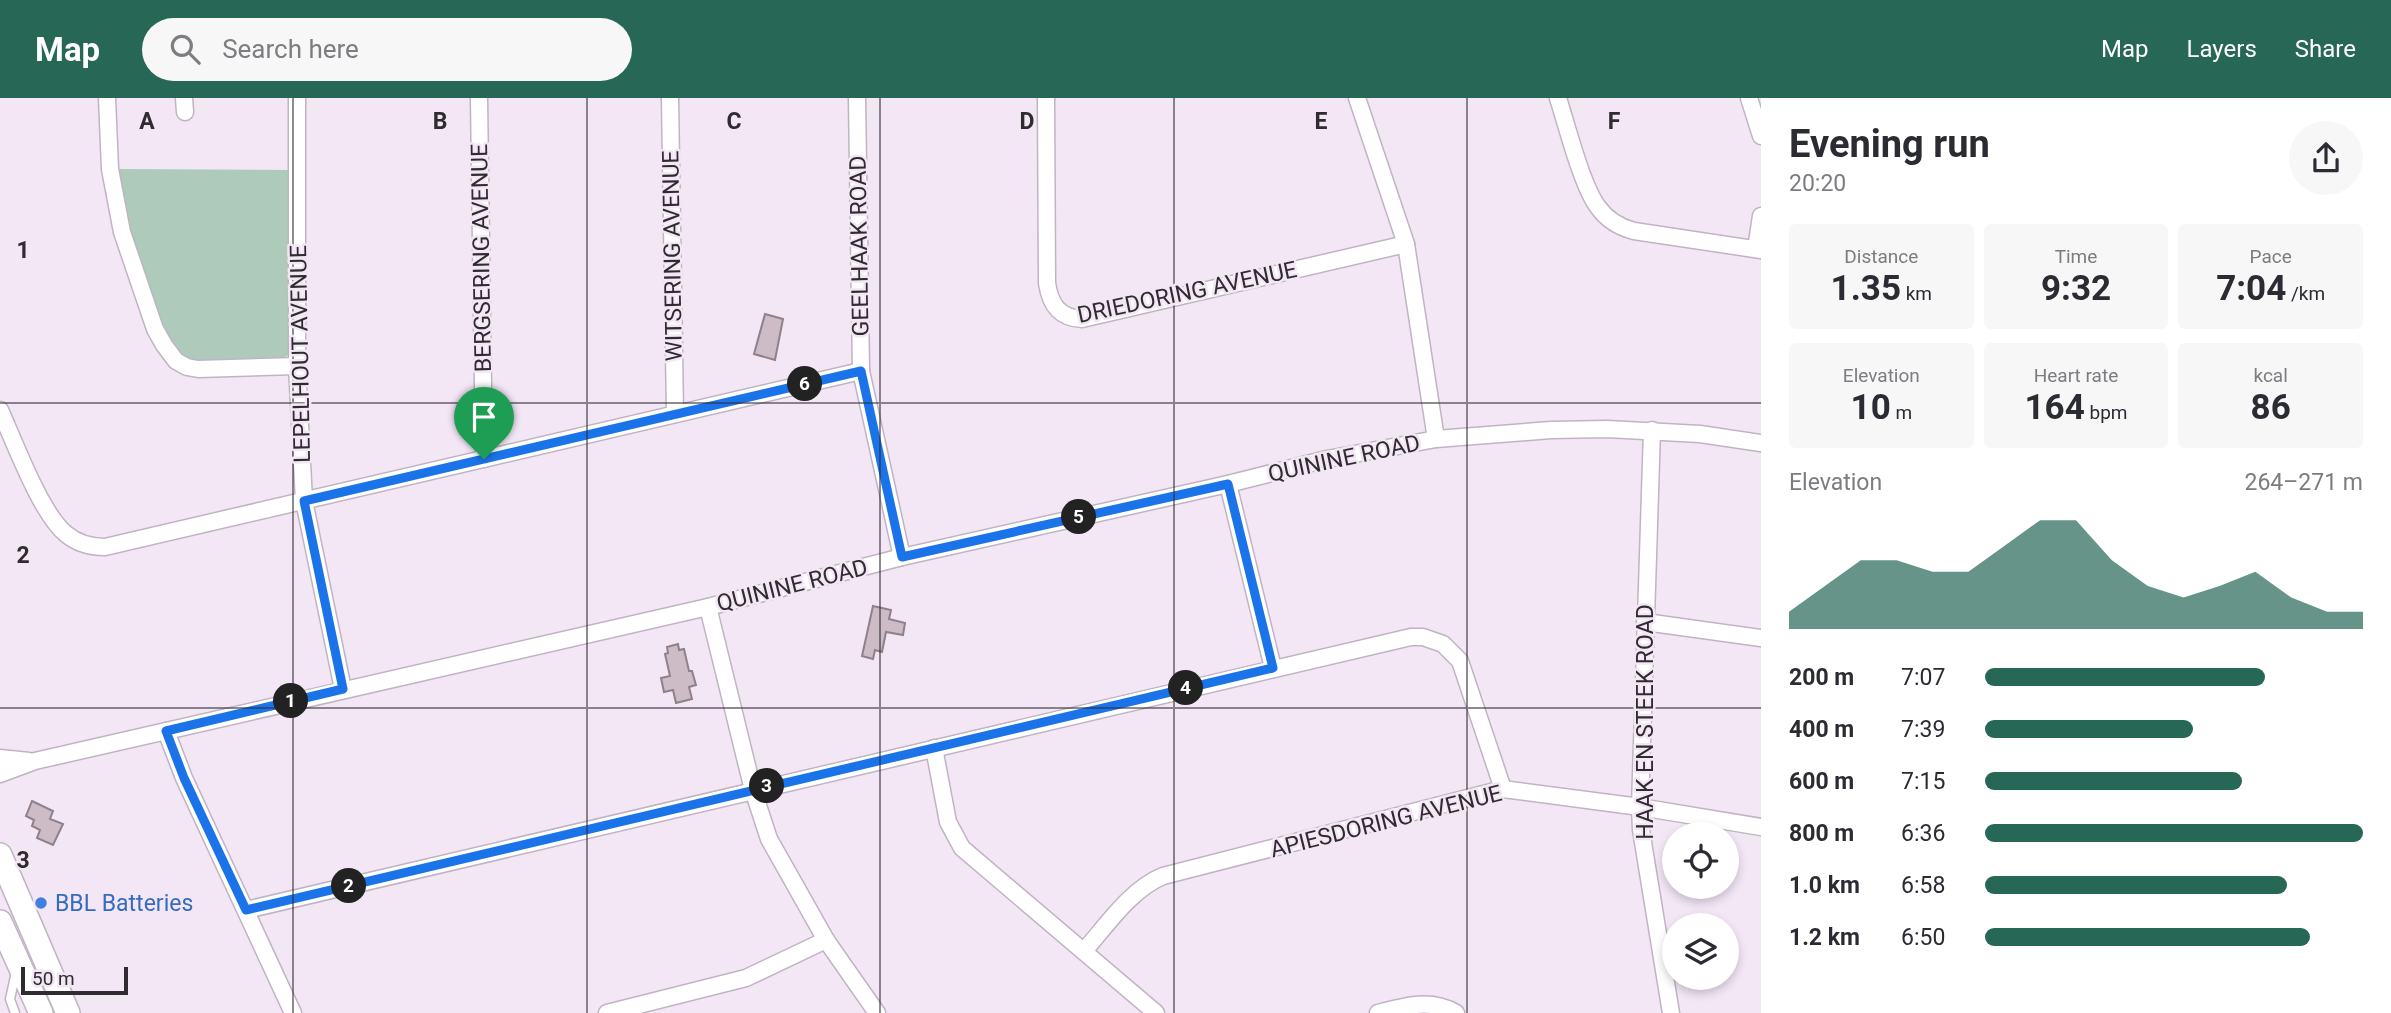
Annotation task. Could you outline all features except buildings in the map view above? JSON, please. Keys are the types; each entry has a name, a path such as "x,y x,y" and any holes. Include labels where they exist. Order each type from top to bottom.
{"main road":[{"path":"0,855 68,1013"},
{"path":"0,922 41,1013"}],"street":[{"path":"107,98 110,169 122,232 155,329 170,355 187,367 198,369 297,366"},
{"name":"LEPELHOUT AVENUE","path":"298,98 297,366 304,501 343,689"},
{"name":"BERGSERING AVENUE","path":"479,98 484,459"},
{"name":"WITSERING AVENUE","path":"670,98 675,414"},
{"name":"GEELHAAK ROAD","path":"857,98 861,371 902,557"},
{"name":"DRIEDORING AVENUE","path":"1046,98 1046,283 1052,304 1067,317 1082,319 1406,244"},
{"path":"1357,98 1406,244 1436,439"},
{"path":"1558,98 1591,198 1608,218 1620,227 1634,232 1758,250 1761,216"},
{"path":"1749,98 1761,136"},
{"path":"0,410 48,513 64,533 85,545 106,547 861,371"},
{"name":"QUININE ROAD","path":"0,774 35,761 708,607 902,557 1228,484 1327,459 1436,439 1551,430 1651,430 1761,443"},
{"name":"HAAK EN STEEK ROAD","path":"1651,430 1640,807 1641,830 1671,1013"},
{"path":"1228,484 1273,668"},
{"path":"708,607 753,790 769,839 826,940 877,1013"},
{"path":"1645,622 1761,638"},
{"path":"246,910 1411,637 1423,637 1444,644 1460,661 1503,789"},
{"path":"166,731 184,778 293,1013"},
{"path":"934,748 948,822 962,848 1156,1013"},
{"name":"QUININE ROAD","path":"0,758 35,761"},
{"name":"APIESDORING AVENUE","path":"1084,951 1135,894 1163,876 1503,789 1640,807 1761,827"},
{"path":"607,1013 746,978 826,940"},
{"path":"1378,1013 1436,1004 1456,1013"}],"lane":[{"path":"15,1013 10,999 12,984 20,967"}],"green space":[{"path":"118,169 290,170 292,349 288,355 282,359 209,362 190,359 180,351 169,336 142,272 126,218"}],"place":[{"name":"BBL Batteries","path":"41,903"}],"route":[{"path":"861,371 902,557 1228,484 1273,668 246,910 184,778 166,731 343,689 304,501 484,459 861,371"}]}
